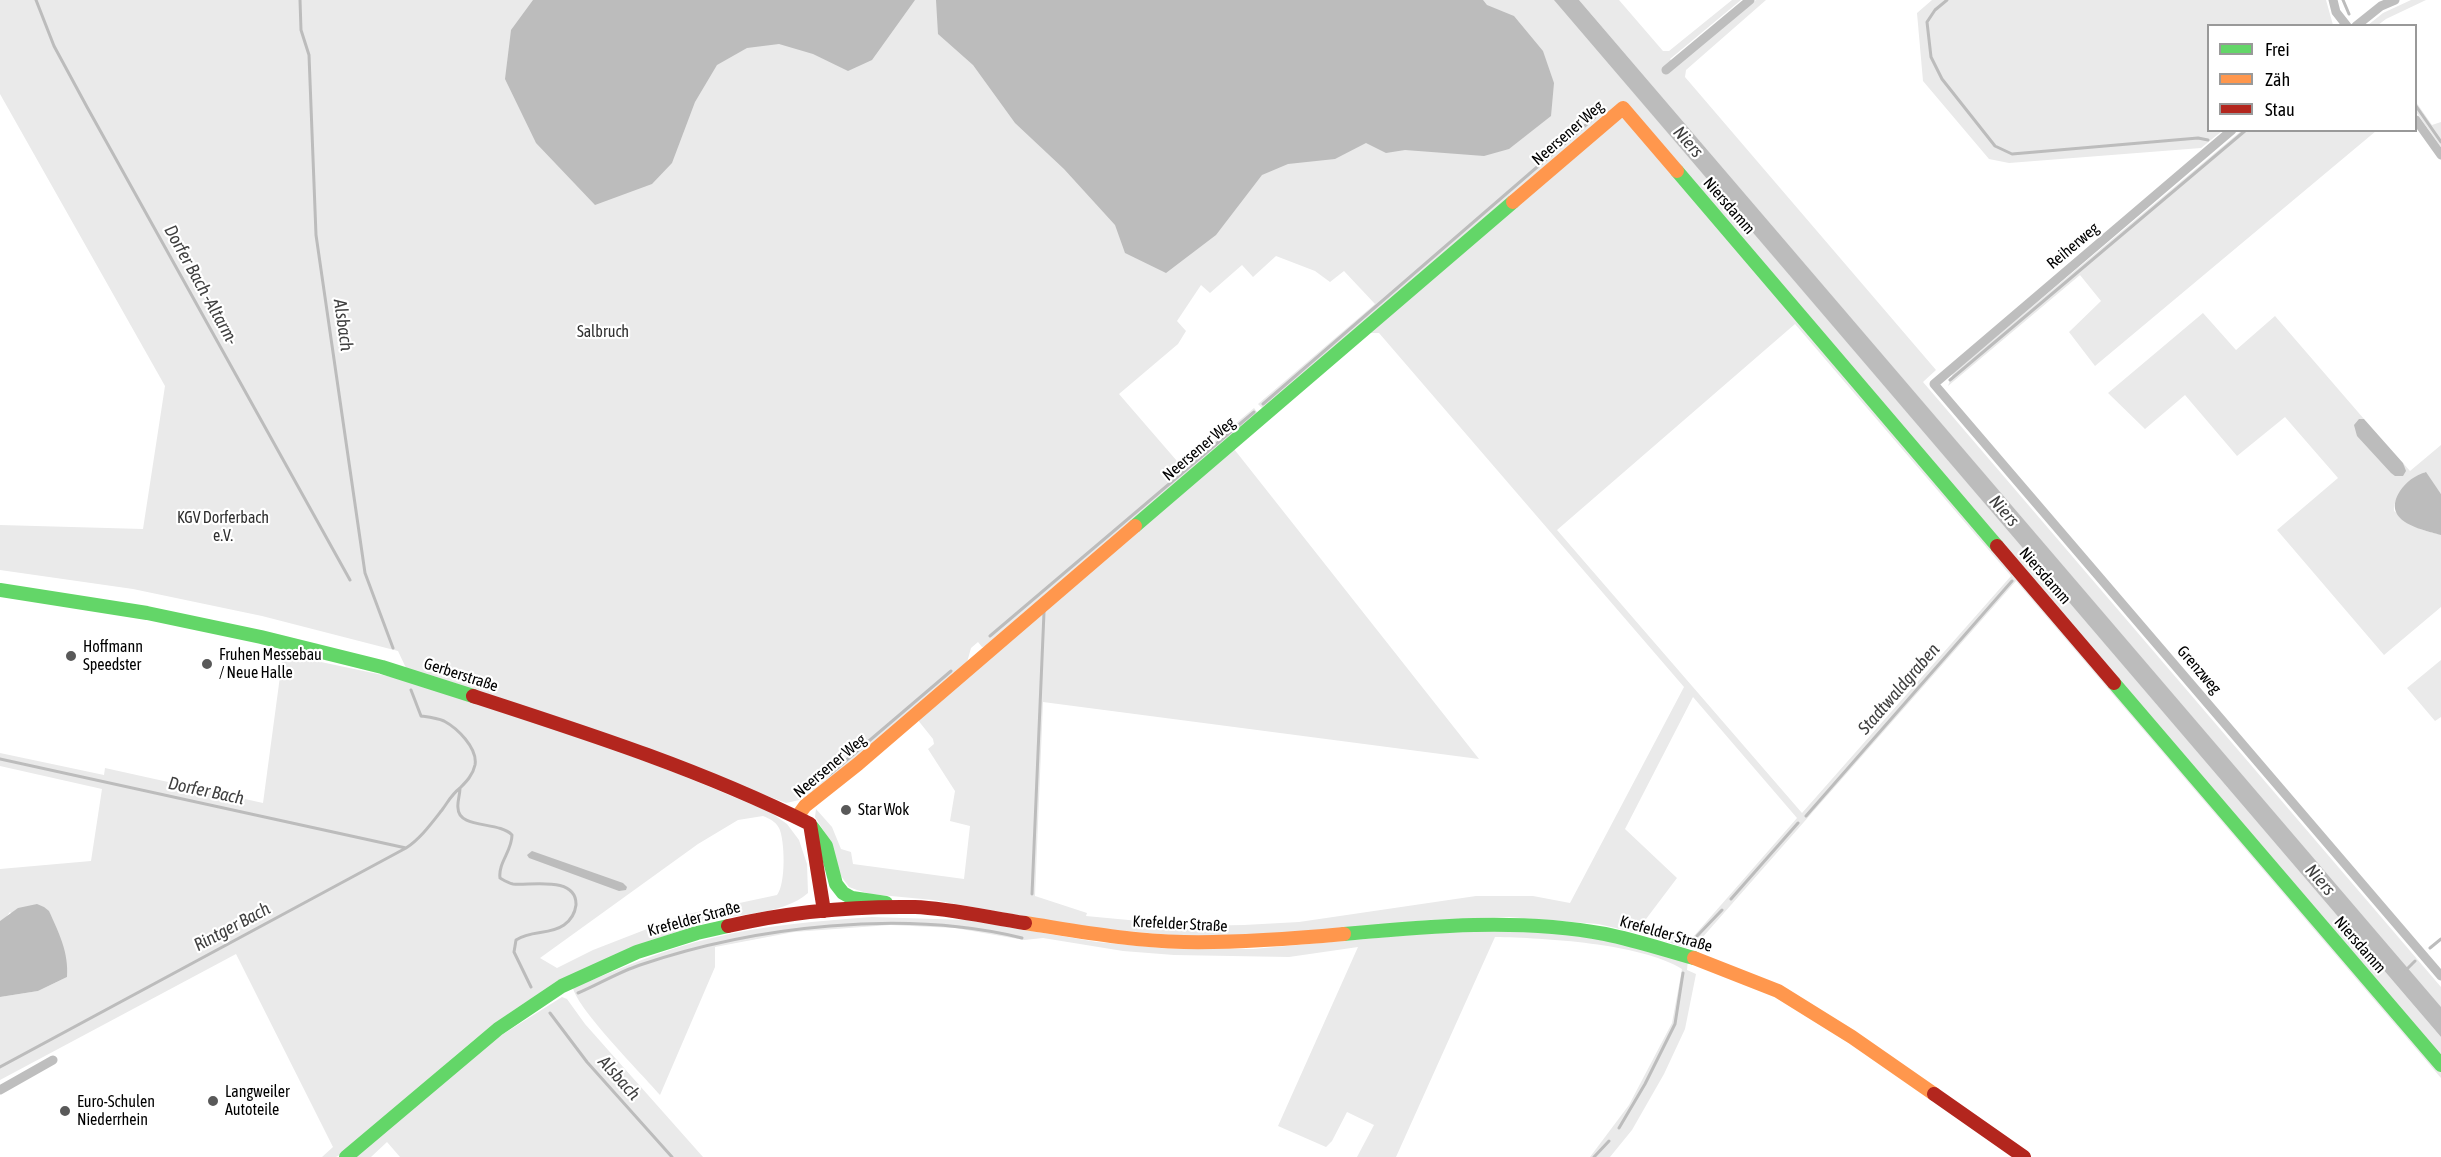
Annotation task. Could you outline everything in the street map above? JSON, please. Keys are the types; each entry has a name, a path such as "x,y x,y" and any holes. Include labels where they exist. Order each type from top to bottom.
{"street":[{"path":"1666,70 1750,0"},
{"path":"2333,0 2336,12 2345,24"},
{"path":"2358,24 2381,6 2395,0"},
{"name":"Neersener Weg","path":"797,817 806,806 858,764 1623,108"},
{"name":"Niersdamm","path":"1623,108 2441,1065"},
{"path":"2417,123 2441,155"},
{"name":"Reiherweg","path":"1934,384 2230,132"},
{"name":"Grenzweg","path":"1934,384 2441,976"},
{"name":"Gerberstraße","path":"0,590 147,614 382,667 604,739 748,795 810,825"},
{"path":"810,825 826,846 836,884 843,893 852,898 917,907"},
{"path":"810,825 824,911"},
{"name":"Krefelder Straße","path":"346,1157 498,1029 562,986 637,952 697,933 754,920 824,911 917,907 1110,936 1183,942 1247,943 1411,928 1515,924 1605,934 1699,959 1778,991 1852,1037 2024,1157"},
{"path":"0,1090 53,1060"}],"green space":[{"name":"Salbruch","path":"0,0 1566,0 1628,86 2441,1037 2441,1078 2016,581 1694,947 1686,948 1646,935 1598,924 1509,917 1427,920 1293,934 1195,937 1091,928 933,900 870,894 849,887 841,876 827,836 815,817 816,809 832,827 841,849 851,852 853,864 964,879 970,826 950,821 955,791 928,749 934,744 933,739 917,719 1268,408 1262,408 1258,404 1375,304 1344,271 1330,282 1315,271 1276,256 1253,277 1242,265 1210,293 1201,285 1177,321 1186,331 1178,344 1119,394 1183,468 1254,408 1257,412 1253,420 992,645 982,647 978,642 971,648 966,666 855,761 804,799 786,803 570,721 406,668 398,651 262,616 133,589 0,570 0,525 143,529 165,386 0,94","holes":["1795,324 2011,576 1802,813 1557,530","1370,333 1379,333 1684,687 1570,903 1533,896 1476,896 1299,922 1192,926 1086,916 1087,913 1035,896 1043,702 1479,759 1234,449","1693,697 1797,818 1693,937 1643,923 1677,878 1625,829"]},
{"path":"1579,0 1619,0 1663,51 1669,51 1732,0 1741,0 1670,59 1676,66 1756,0 1766,0 1686,70 1685,77 1936,370 1923,382 2441,987 2441,1008"},
{"path":"1932,0 2326,0 2333,24 2207,24 2207,132 2221,132 2201,148 2009,163 1989,159 1923,81 1917,13"},
{"path":"2411,0 2426,0 2379,24 2369,24 2383,13"},
{"path":"2417,103 2432,125 2441,122 2441,147 2417,113"},
{"path":"2240,132 2375,132 2095,366 2069,332 2101,301 2080,275 1948,386 1953,373"},
{"path":"2203,313 2236,350 2275,316 2364,419 2359,419 2405,471 2403,463 2410,471 2441,445 2441,494 2425,472 2400,493 2394,511 2420,529 2441,535 2441,607 2384,655 2277,530 2338,478 2285,417 2237,456 2185,395 2145,429 2108,393"},
{"path":"283,654 411,681 562,730 770,812 787,824 799,840 807,864 808,893 785,906 772,910 718,919 660,938 617,954 554,985 492,1026 452,1058 356,1143 336,1157 322,1157 333,1147 236,954 0,1080 0,997 38,991 67,977 10,912 4,920 0,921 0,869 91,861 102,789 0,766 0,753 104,775 105,768 263,803","holes":["763,816 772,820 781,834 784,862 782,882 777,895 683,915 593,950 557,968 540,958 698,844 738,820"]},
{"path":"2441,660 2441,717 2435,721 2407,688"},
{"path":"872,917 966,920 1097,942 1171,949 1253,949 1422,934 1521,929 1620,941 1688,959 1687,970 1696,974 1685,1029 1664,1074 1632,1130 1610,1157 1590,1157 1629,1105 1672,1023 1682,969 1664,960 1617,948 1565,941 1495,937 1396,1157 1357,1157 1374,1125 1347,1112 1332,1141 1326,1147 1278,1126 1358,947 1289,957 1174,955 1123,951 1043,938 1024,940 955,928 890,925 794,932 715,947 715,967 660,1095 598,1026 577,998 573,988 659,954 712,938 772,927"},
{"path":"562,997 567,999 585,1024 703,1157 400,1157 387,1142 371,1157 356,1157 489,1043"}],"water":[{"path":"533,0 915,0 872,60 848,71 813,54 779,44 747,48 717,65 695,102 672,163 652,184 595,205 536,143 505,79 511,30"},
{"path":"936,0 1483,0 1487,5 1514,16 1543,51 1554,83 1551,116 1509,149 1484,156 1405,150 1386,153 1366,143 1335,159 1288,164 1262,175 1216,235 1166,273 1125,253 1115,225 1064,169 1015,123 973,65 938,34"},
{"name":"Niers","path":"1554,0 1579,0 2441,1007 2441,1037"},
{"path":"2359,419 2364,419 2403,463 2406,471 2403,476 2395,476 2391,473 2357,436 2354,425"},
{"path":"2426,472 2441,494 2441,535 2405,522 2395,510 2395,501 2403,487 2411,479"},
{"path":"532,851 623,883 627,887 626,890 619,891 529,858 527,855"},
{"path":"37,904 49,911 60,935 65,951 67,977 38,991 0,997 0,921 18,908"}],"waterway":[{"name":"Dorfer Bach -Altarm-","path":"36,0 54,46 87,107 350,580"},
{"name":"Alsbach","path":"300,0 301,30 309,55 316,235 365,573 393,648"},
{"path":"1947,0 1935,10 1927,22 1931,57 1942,79 1995,146 2012,154 2198,138 2208,140"},
{"path":"2343,0 2349,14"},
{"path":"2417,107 2441,142"},
{"path":"1263,404 1595,117"},
{"path":"1950,380 2244,132"},
{"path":"990,636 1254,412"},
{"name":"Stadtwaldgraben","path":"1806,816 2012,581"},
{"path":"1032,894 1044,612"},
{"path":"829,775 951,671"},
{"name":"Alsbach","path":"411,690 421,716 444,721 470,745 475,765 469,778 460,788 458,808 460,815 465,819 498,828 512,835 501,867 500,878 513,884 561,886 569,889 574,896 575,911 564,925 516,940 514,952 531,987"},
{"name":"Dorfer Bach","path":"0,759 406,848"},
{"name":"Rintger Bach","path":"0,1067 406,848 425,831 460,788"},
{"name":"Stadtwaldgraben","path":"1731,899 1798,823"},
{"name":"Stadtwaldgraben","path":"1697,936 1722,910"},
{"path":"578,993 632,968 685,951 780,932 830,926 929,924 976,929 1022,938"},
{"path":"2430,948 2441,939"},
{"path":"2406,970 2415,961"},
{"name":"Stadtwaldgraben","path":"1619,1128 1645,1084 1675,1024 1683,973"},
{"name":"Alsbach","path":"550,1013 587,1062 672,1157"},
{"name":"Stadtwaldgraben","path":"1594,1157 1609,1141"}],"traffic: fast":[{"path":"1677,171 1997,546"},
{"path":"1135,526 1513,202"},
{"path":"0,590 147,613 261,637 382,667 473,696"},
{"path":"2114,683 2441,1065"},
{"path":"812,827 826,846 836,884 843,893 852,898 886,903"},
{"path":"346,1157 498,1029 562,986 637,952 728,926"},
{"path":"1344,934 1442,926 1540,926 1605,934 1694,958"}],"traffic: slow":[{"path":"1513,202 1623,108 1677,171"},
{"path":"797,817 805,806 858,764 1135,526"},
{"path":"1025,923 1124,938 1184,942 1224,942 1344,934"},
{"path":"1694,958 1778,991 1852,1037 1934,1094"}],"traffic: jam":[{"path":"1997,546 2114,683"},
{"path":"473,696 686,770 728,786 810,824 824,911"},
{"path":"728,926 797,914 892,907 941,909 1025,923"},
{"path":"1934,1094 2024,1157"}],"place":[{"name":"Hoffmann Speedster","path":"71,656"},
{"name":"Fruhen Messebau / Neue Halle","path":"207,664"},
{"name":"Star Wok","path":"846,810"},
{"name":"Langweiler Autoteile","path":"213,1101"},
{"name":"Euro-Schulen Niederrhein","path":"65,1111"}],"park label":[{"name":"KGV Dorferbach e.V.","path":"223,527"}]}
